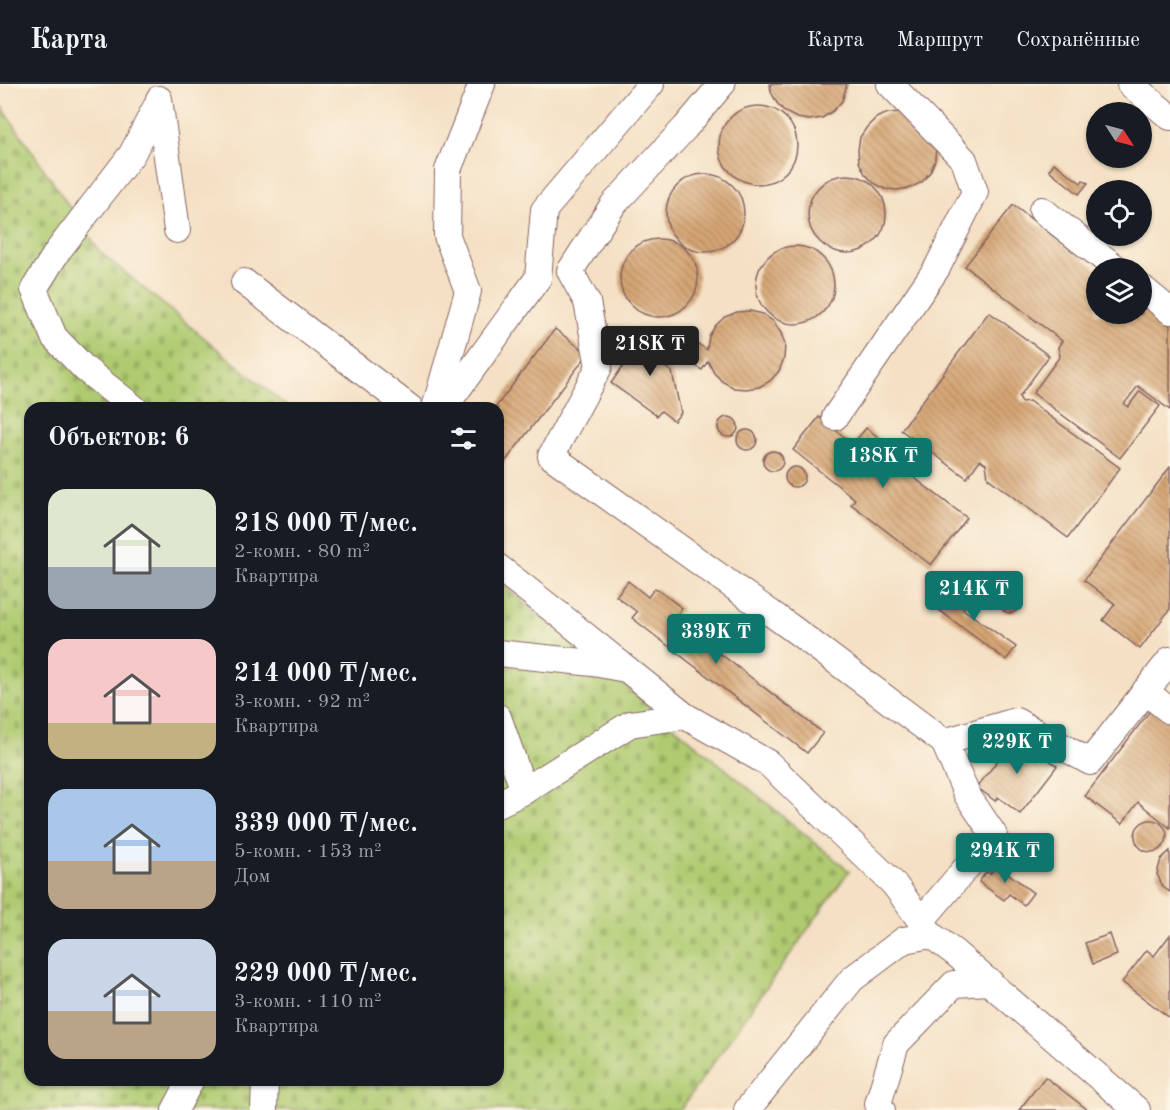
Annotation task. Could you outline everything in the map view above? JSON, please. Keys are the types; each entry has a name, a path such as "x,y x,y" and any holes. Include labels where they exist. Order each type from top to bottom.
{"street":[{"path":"437,402 468,291 447,236 448,170 482,84"},
{"path":"448,402 538,278 544,210 651,84"},
{"path":"722,84 686,128 613,205 570,271 587,302 599,367 551,456 793,629 944,742 967,795 994,835 926,928 904,940 852,979 747,1110"},
{"path":"835,417 937,268 975,192 964,160 891,84"},
{"path":"1130,84 1170,117"},
{"path":"158,93 177,230"},
{"path":"126,402 84,369 54,337 34,289 57,252 132,154 158,93"},
{"path":"1042,210 1103,258"},
{"path":"244,282 402,402"},
{"path":"1152,296 1170,311"},
{"path":"504,572 685,716 768,763 894,884 926,928 1137,1110"},
{"path":"504,653 593,663 628,670"},
{"path":"944,742 1016,721 1090,762 1170,660"},
{"path":"1145,691 1170,711"},
{"path":"504,801 524,791 630,724 685,716"},
{"path":"504,732 524,791"},
{"path":"879,1108 896,1044 954,984 990,982"},
{"path":"175,1110 187,1086"},
{"path":"264,1110 265,1086"}],"green space":[{"path":"0,104 100,252 282,402 24,402 24,1086 504,1086 504,586 849,871 680,1110 0,1110"}],"building":[{"path":"770,84 847,84 842,101 833,111 822,118 809,120 797,118 785,112 771,92"},
{"path":"758,106 773,109 786,117 794,130 797,145 794,160 786,173 773,181 758,184 743,181 730,173 722,160 719,145 722,130 730,117 743,109"},
{"path":"901,112 936,146 935,160 930,172 922,182 910,188 885,189 865,174 859,162 860,137 876,118 888,113"},
{"path":"1054,163 1081,183 1083,180 1086,182 1086,185 1079,194 1049,170"},
{"path":"705,174 720,177 733,185 741,198 744,213 741,228 733,241 720,249 705,252 690,249 677,241 669,228 666,213 669,198 677,185 690,177"},
{"path":"847,175 862,178 875,186 883,199 886,214 883,229 875,242 862,250 847,253 832,250 819,242 811,229 808,214 811,199 819,186 832,178"},
{"path":"1013,205 1086,261 1086,324 1152,324 1152,312 1170,326 1170,410 1138,386 1124,404 1128,407 1140,391 1160,406 1120,458 1033,393 1060,356 1058,347 1062,341 965,266"},
{"path":"659,239 674,242 687,250 695,263 698,278 695,293 687,306 674,314 659,317 644,314 631,306 623,293 620,278 623,263 631,250 644,242"},
{"path":"795,246 810,249 823,257 831,270 834,285 831,300 823,313 810,321 795,324 780,321 767,313 759,300 756,285 759,270 767,257 780,249"},
{"path":"750,311 763,314 774,322 785,345 784,358 779,371 770,381 759,387 734,388 714,373 708,361 702,370 687,360 698,344 707,350 709,336 725,317 737,312"},
{"path":"989,312 1049,356 1019,397 1022,402 1029,401 1120,468 1068,538 988,478 986,464 980,460 967,478 901,430"},
{"path":"555,329 588,354 504,463 504,402 500,402"},
{"path":"649,329 675,348 662,365 672,372 681,413 674,421 661,411 657,416 611,383"},
{"path":"728,417 735,420 738,427 735,434 728,437 721,434 718,427 721,420"},
{"path":"819,417 853,444 866,428 886,443 887,457 967,518 931,565 851,504 855,499 793,450"},
{"path":"747,430 754,433 757,440 754,447 747,450 740,447 737,440 740,433"},
{"path":"773,451 780,454 783,461 780,468 773,471 766,468 763,461 766,454"},
{"path":"795,467 802,470 805,477 802,484 795,487 788,484 785,477 788,470"},
{"path":"1170,467 1170,609 1140,649 1103,620 1115,604 1084,580"},
{"path":"990,579 997,582 1000,589 997,596 990,599 983,596 980,589 983,582"},
{"path":"628,581 648,597 655,588 682,608 674,618 823,733 807,753 632,618 637,612 616,596"},
{"path":"960,582 975,593 963,609 1016,647 1006,660 939,610"},
{"path":"1010,593 1017,596 1020,603 1017,610 1010,613 1003,610 1000,603 1003,596"},
{"path":"1153,707 1170,722 1170,828 1138,802 1122,824 1085,796"},
{"path":"1017,736 1057,766 1020,814 998,797 995,801 977,787"},
{"path":"1151,820 1162,825 1167,836 1162,847 1151,852 1140,847 1135,836 1140,825"},
{"path":"1170,851 1170,892 1163,887 1157,874 1161,859"},
{"path":"1000,861 1010,869 1008,873 1033,893 1024,905 1009,894 1004,900 979,882 986,872 990,874"},
{"path":"1110,934 1117,955 1093,964 1085,943"},
{"path":"1170,935 1170,1018 1122,982 1147,950 1154,956"},
{"path":"1045,1077 1088,1110 1019,1110"}]}
